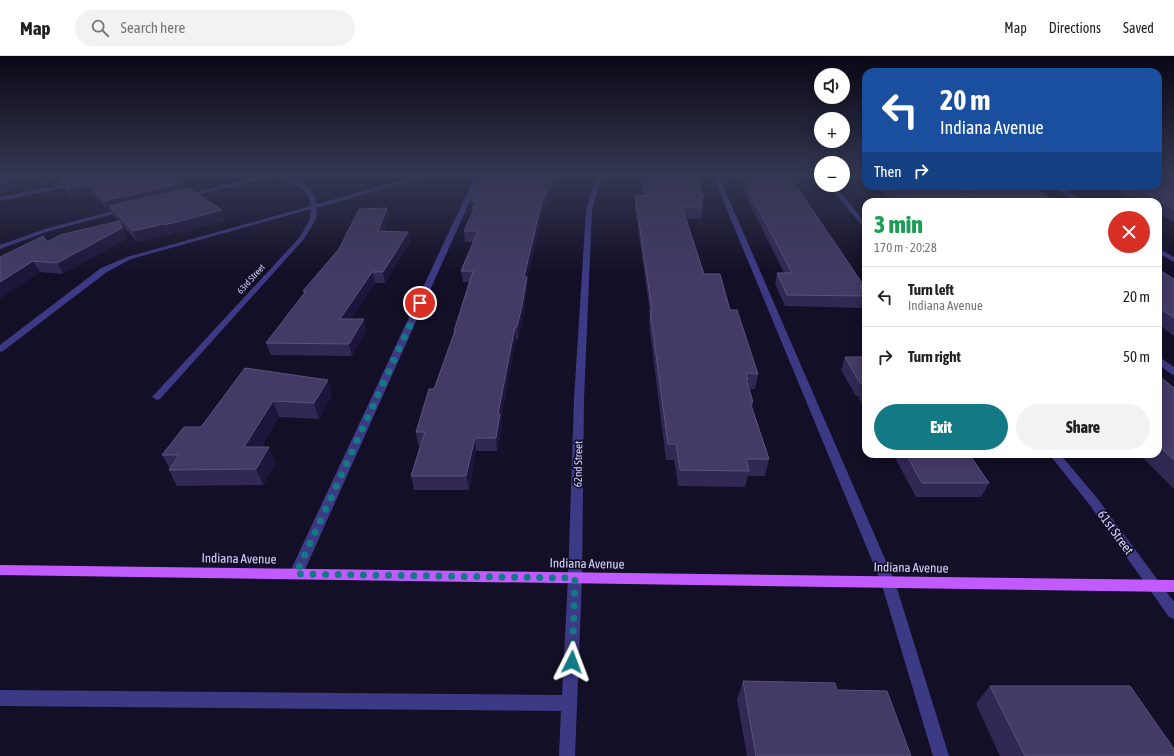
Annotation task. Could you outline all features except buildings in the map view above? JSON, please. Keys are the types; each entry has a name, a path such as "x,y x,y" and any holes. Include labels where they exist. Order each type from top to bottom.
{"main road":[{"name":"Indiana Avenue","path":"0,570 1174,586"}],"street":[{"path":"0,349 104,270 129,258 312,207"},
{"name":"63rd Street","path":"157,397 302,238 312,223 314,207"},
{"path":"296,574 464,207"},
{"name":"62nd Street","path":"567,756 575,578 579,399 590,207"},
{"path":"729,207 888,582 941,756"},
{"path":"849,207 862,222"},
{"path":"0,247 67,224 133,208"},
{"path":"0,242 8,244"},
{"path":"1162,252 1174,260"},
{"path":"1162,362 1174,372"},
{"name":"61st Street","path":"1057,458 1093,501 1174,613"},
{"path":"0,698 570,703"}],"route":[{"path":"420,303 296,574 575,578 572,662"}]}
